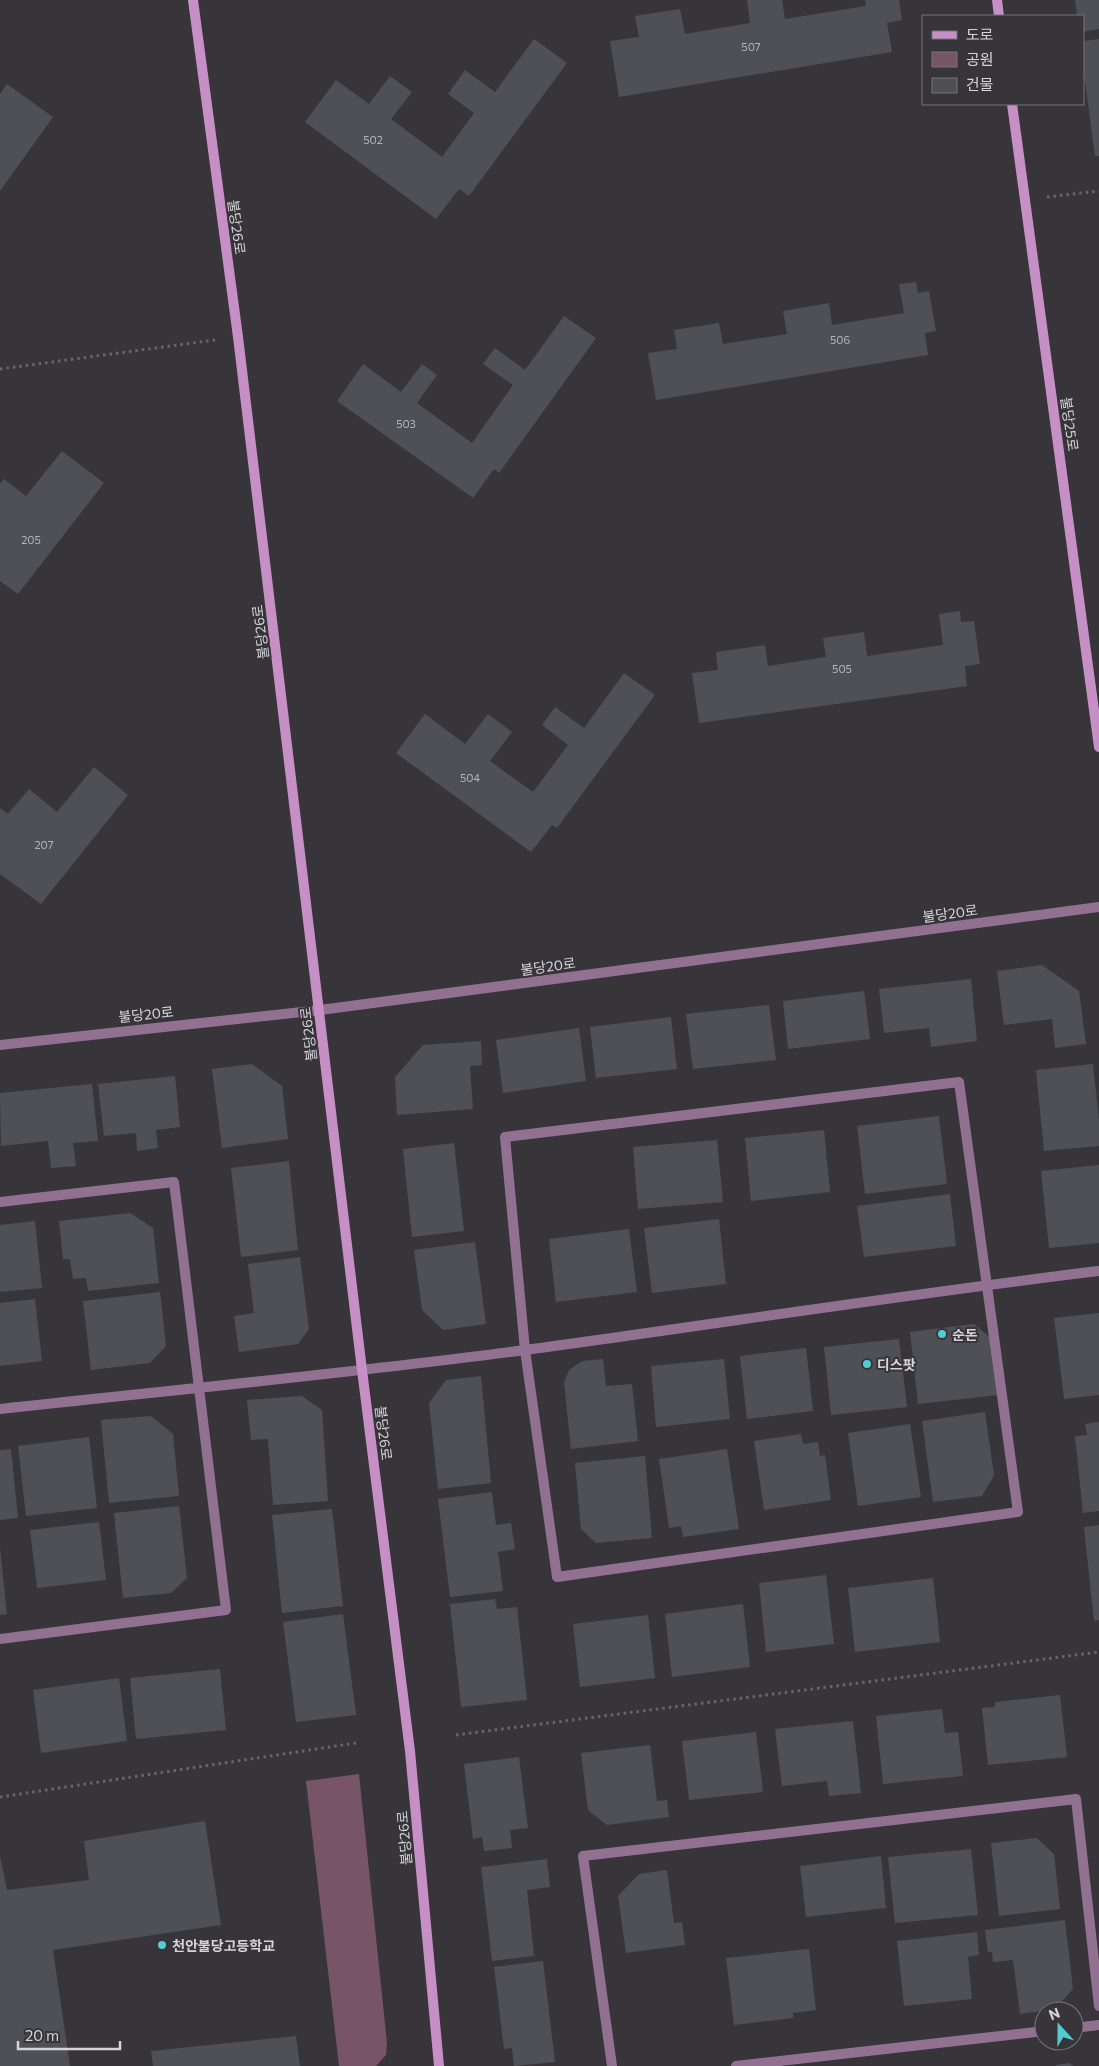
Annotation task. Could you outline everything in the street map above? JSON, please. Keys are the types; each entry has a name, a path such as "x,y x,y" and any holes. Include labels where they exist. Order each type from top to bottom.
{"street":[{"name":"불당26로","path":"193,0 238,337 362,1370 410,1751 439,2066"},
{"path":"997,0 999,15"},
{"name":"불당25로","path":"1012,105 1097,705 1099,747"},
{"name":"불당20로","path":"0,1044 320,1010 1099,907"},
{"path":"959,1082 987,1284 1018,1512 557,1577 525,1350 504,1137 959,1082"},
{"path":"0,1202 174,1182 226,1610 0,1639"},
{"path":"0,1409 362,1370 525,1350 987,1284 1099,1271"},
{"path":"612,2066 583,1856 1076,1799 1099,2006"},
{"path":"1084,2027 1099,2025"},
{"path":"736,2066 1034,2032"}],"path":[{"path":"1025,199 1099,191"},
{"path":"0,369 238,337"},
{"path":"456,1734 1099,1652"},
{"path":"0,1797 356,1743"}],"green space":[{"path":"359,1774 387,2043 386,2055 376,2066 339,2066 306,1781"}],"building":[{"path":"747,0 782,0 785,19 866,6 865,0 899,0 902,20 887,23 892,52 619,97 610,41 639,37 635,16 680,9 685,34 750,23"},
{"path":"1075,0 1099,0 1099,29 1084,32 1084,15 1077,15"},
{"path":"534,39 567,63 469,196 459,189 436,219 305,122 336,80 369,104 390,76 412,92 391,119 442,157 474,113 448,94 465,70 495,92"},
{"path":"1099,39 1099,156 1095,156 1084,74 1084,41"},
{"path":"7,84 53,117 0,191 0,94"},
{"path":"916,282 918,293 929,291 936,331 925,333 928,355 656,400 648,353 677,349 674,330 719,323 723,344 787,334 783,311 829,303 832,325 904,313 899,284"},
{"path":"564,316 596,338 499,473 494,469 473,498 337,401 363,364 401,392 422,364 437,375 417,403 472,443 513,385 483,364 495,348 525,370"},
{"path":"62,451 104,483 18,594 0,581 0,484 4,479 26,496"},
{"path":"960,611 961,622 974,621 980,664 965,666 967,686 699,723 692,673 718,670 716,652 765,645 768,666 826,657 823,638 864,632 867,656 943,645 939,614"},
{"path":"624,673 655,695 557,828 552,825 531,852 396,753 425,714 465,744 488,714 512,732 490,761 533,792 568,745 542,725 555,707 584,728"},
{"path":"94,767 128,795 41,904 0,874 0,808 8,814 29,789 57,812"},
{"path":"1042,965 1079,991 1086,1044 1055,1048 1052,1019 1004,1025 997,971"},
{"path":"971,979 977,1041 931,1047 929,1028 884,1033 879,989"},
{"path":"864,991 870,1039 788,1049 783,1001"},
{"path":"769,1005 776,1060 693,1069 686,1014"},
{"path":"671,1017 677,1069 596,1078 590,1027"},
{"path":"579,1028 586,1081 503,1093 496,1040"},
{"path":"481,1041 482,1065 470,1066 473,1109 397,1115 395,1077 423,1045"},
{"path":"252,1064 282,1086 288,1139 222,1148 212,1069"},
{"path":"1093,1064 1099,1120 1099,1146 1044,1151 1036,1070"},
{"path":"175,1076 180,1127 156,1130 158,1148 137,1151 136,1133 104,1136 98,1084"},
{"path":"92,1084 98,1141 73,1143 76,1166 51,1168 48,1141 1,1146 0,1093"},
{"path":"939,1116 947,1184 865,1194 857,1126"},
{"path":"824,1130 830,1192 751,1201 745,1138"},
{"path":"717,1140 723,1202 638,1209 633,1147"},
{"path":"454,1143 464,1231 412,1237 403,1149"},
{"path":"289,1161 298,1250 241,1257 231,1168"},
{"path":"1099,1165 1099,1243 1049,1248 1041,1171"},
{"path":"950,1194 956,1246 864,1257 857,1206"},
{"path":"130,1213 153,1228 159,1283 88,1291 86,1278 73,1279 70,1259 63,1259 59,1221"},
{"path":"719,1219 726,1284 652,1293 644,1228"},
{"path":"35,1221 42,1288 0,1292 0,1225"},
{"path":"629,1229 637,1292 556,1302 549,1239"},
{"path":"475,1242 486,1324 443,1330 422,1310 414,1250"},
{"path":"300,1257 309,1329 298,1344 239,1352 234,1316 254,1313 248,1264"},
{"path":"160,1292 166,1346 150,1363 91,1370 83,1301"},
{"path":"35,1299 42,1361 0,1366 0,1303"},
{"path":"1099,1313 1099,1395 1064,1399 1054,1318"},
{"path":"974,1324 993,1340 999,1395 918,1404 910,1332"},
{"path":"899,1339 907,1407 831,1415 824,1347"},
{"path":"806,1348 813,1411 747,1419 740,1356"},
{"path":"603,1359 606,1386 632,1384 638,1441 571,1449 564,1382 569,1370 582,1361"},
{"path":"724,1359 730,1419 656,1427 651,1366"},
{"path":"481,1376 491,1483 438,1489 429,1403 446,1380"},
{"path":"302,1396 322,1410 328,1501 273,1505 268,1439 251,1440 247,1400"},
{"path":"985,1412 994,1475 982,1496 933,1502 922,1421"},
{"path":"151,1416 173,1434 179,1496 109,1503 101,1420"},
{"path":"1099,1422 1099,1511 1083,1513 1075,1436 1087,1435 1085,1424"},
{"path":"910,1424 921,1497 858,1506 848,1433"},
{"path":"801,1434 803,1444 818,1442 820,1456 825,1455 831,1500 764,1510 754,1441"},
{"path":"89,1437 97,1508 26,1516 18,1446"},
{"path":"11,1449 18,1518 0,1520 0,1450"},
{"path":"727,1449 739,1529 683,1537 681,1526 669,1528 659,1459"},
{"path":"645,1456 652,1538 596,1543 581,1529 575,1463"},
{"path":"492,1492 496,1525 511,1523 515,1549 498,1552 503,1591 450,1597 438,1499"},
{"path":"179,1506 187,1578 171,1593 123,1598 114,1513"},
{"path":"332,1509 343,1606 282,1613 272,1515"},
{"path":"99,1522 106,1580 37,1588 30,1530"},
{"path":"1099,1525 1099,1620 1094,1621 1084,1527"},
{"path":"0,1548 7,1614 0,1615"},
{"path":"826,1575 834,1644 766,1652 759,1583"},
{"path":"933,1578 940,1642 855,1652 848,1588"},
{"path":"495,1599 497,1609 517,1607 527,1700 461,1707 450,1604"},
{"path":"743,1604 750,1667 672,1677 665,1614"},
{"path":"343,1614 356,1715 296,1722 283,1622"},
{"path":"648,1615 655,1678 580,1687 573,1624"},
{"path":"220,1669 226,1730 136,1739 130,1678"},
{"path":"119,1678 127,1741 41,1753 33,1690"},
{"path":"1060,1695 1067,1757 988,1765 982,1708 995,1707 995,1702"},
{"path":"942,1709 945,1733 958,1732 963,1776 883,1784 876,1716"},
{"path":"853,1721 861,1793 829,1796 827,1781 782,1786 775,1729"},
{"path":"756,1732 763,1792 689,1800 682,1741"},
{"path":"650,1745 657,1801 667,1800 669,1817 607,1825 588,1810 581,1753"},
{"path":"519,1757 528,1828 510,1830 512,1848 484,1851 482,1837 473,1839 464,1764"},
{"path":"205,1821 221,1925 53,1950 70,2066 0,2066 0,1856 7,1890 89,1880 84,1841"},
{"path":"1037,1838 1054,1854 1060,1909 999,1916 991,1843"},
{"path":"971,1849 978,1915 895,1923 888,1857"},
{"path":"881,1856 886,1908 806,1917 800,1866"},
{"path":"547,1859 550,1887 527,1890 534,1956 492,1961 481,1867"},
{"path":"667,1870 674,1923 682,1922 685,1945 626,1953 618,1896 639,1874"},
{"path":"1065,1920 1073,1989 1062,2001 1034,2001 1034,2012 1020,2014 1013,1960 993,1962 992,1952 988,1952 985,1930"},
{"path":"977,1932 979,1955 968,1957 972,1999 904,2006 897,1941"},
{"path":"809,1949 816,2010 793,2013 793,2018 734,2025 726,1958"},
{"path":"543,1961 555,2062 514,2066 512,2048 504,2049 494,1967"},
{"path":"296,2036 300,2066 153,2066 151,2051"},
{"path":"1069,2063 1073,2066 1056,2066 1056,2065"}],"place":[{"name":"순돈","path":"942,1334"},
{"name":"디스팟","path":"867,1364"},
{"name":"천안불당고등학교","path":"162,1945"}]}
